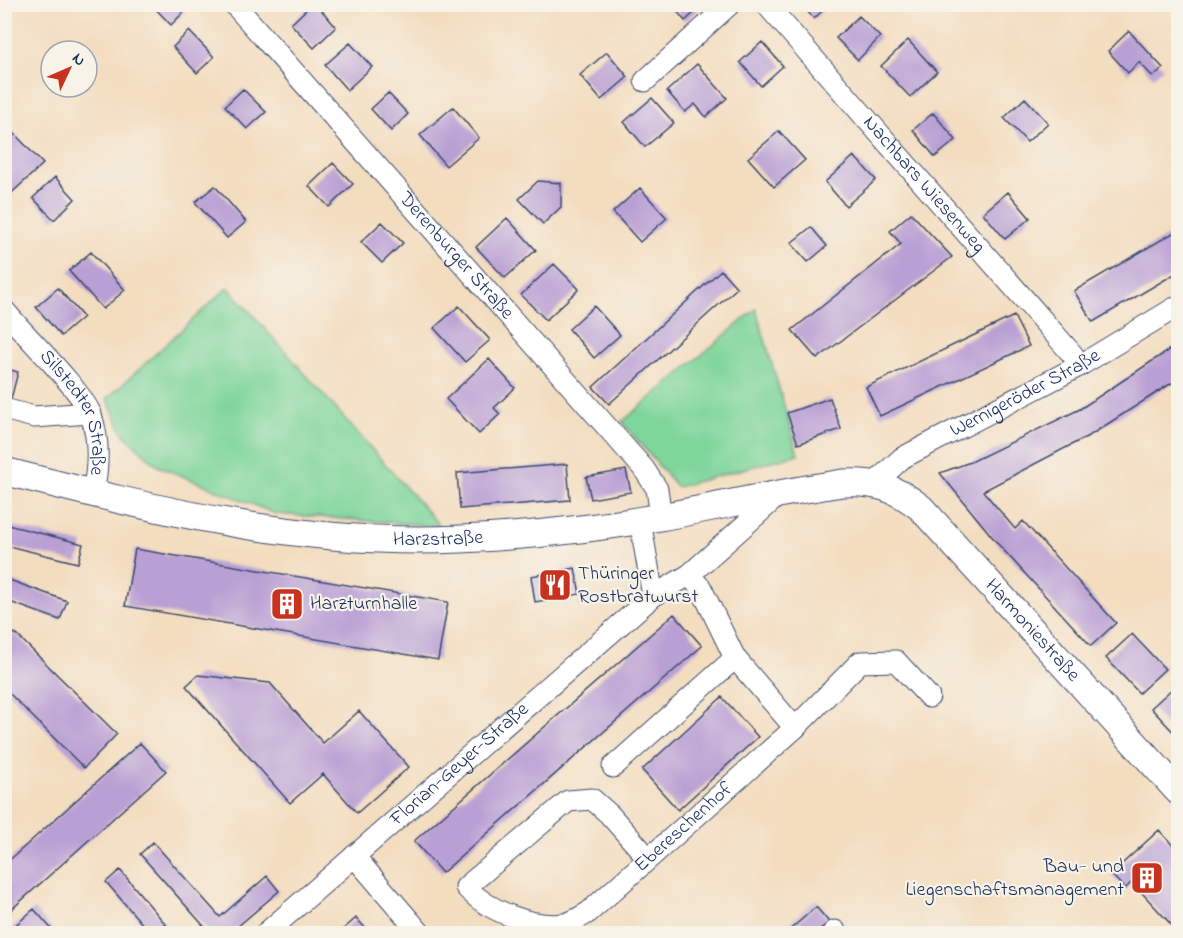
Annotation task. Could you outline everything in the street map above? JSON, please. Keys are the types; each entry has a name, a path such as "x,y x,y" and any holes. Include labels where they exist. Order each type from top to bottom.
{"main road":[{"name":"Harzstraße","path":"4,471 210,521 343,538 416,540 486,538 651,518 782,492 843,483 875,483"},
{"name":"Harmoniestraße","path":"875,483 904,494 921,508 1179,791"}],"street":[{"name":"Derenburger Straße","path":"234,4 644,469 657,489 651,518"},
{"path":"645,81 730,4"},
{"name":"Nachbars Wiesenweg","path":"766,4 1073,355 1079,366"},
{"name":"Wernigeröder Straße","path":"875,483 902,458 1079,366 1179,306"},
{"name":"Silstedter Straße","path":"4,310 90,413 98,448 98,467 93,494"},
{"path":"4,409 34,417 90,413"},
{"name":"Florian-Geyer-Straße","path":"265,933 653,596 689,575 782,492"},
{"path":"651,518 653,596"},
{"path":"689,575 701,588 735,658 795,728"},
{"path":"613,767 735,658"},
{"name":"Ebereschenhof","path":"648,858 609,814 592,799 568,801 466,887 475,898 495,910 542,924 566,924 590,912 795,728 860,662 896,661 929,697"},
{"path":"354,856 422,933"},
{"path":"590,912 589,928 592,933"}],"shaded area":[{"path":"816,899 846,933 776,934"}],"green space":[{"path":"228,287 440,526 276,514 158,466 124,435 107,399"},
{"path":"756,309 798,454 677,487 622,422"}],"building":[{"path":"151,4 186,4 189,7 171,25"},
{"path":"312,4 316,4 336,27 314,48 291,24"},
{"path":"671,4 704,4 685,21"},
{"path":"801,4 829,4 814,19"},
{"path":"859,16 880,37 858,60 836,38"},
{"path":"189,31 214,57 197,73 173,47"},
{"path":"1129,31 1163,68 1153,77 1139,62 1128,73 1108,51"},
{"path":"908,40 937,72 910,97 881,66"},
{"path":"762,42 783,66 761,86 740,62"},
{"path":"350,43 372,67 347,90 325,65"},
{"path":"607,52 628,77 601,100 580,75"},
{"path":"697,64 727,98 706,117 695,104 685,112 667,91"},
{"path":"243,89 266,112 247,129 225,106"},
{"path":"388,93 408,114 391,131 371,109"},
{"path":"652,98 674,123 645,147 624,122"},
{"path":"1025,98 1048,123 1027,142 1004,118"},
{"path":"453,107 479,138 446,166 420,135"},
{"path":"933,113 956,140 935,157 913,130"},
{"path":"779,131 805,160 774,187 748,158"},
{"path":"13,132 43,164 4,200 4,140"},
{"path":"854,156 876,180 846,206 825,182"},
{"path":"333,163 353,184 329,207 309,186"},
{"path":"55,177 75,199 54,220 33,198"},
{"path":"538,181 561,183 561,207 543,224 519,199"},
{"path":"215,186 246,222 227,238 195,202"},
{"path":"640,188 667,218 640,242 613,212"},
{"path":"1008,192 1030,218 1005,239 983,213"},
{"path":"911,213 952,257 817,359 792,330 901,244 890,231"},
{"path":"507,218 536,250 505,278 476,247"},
{"path":"382,222 403,243 382,263 361,242"},
{"path":"811,227 827,246 808,262 791,243"},
{"path":"1178,230 1178,272 1093,322 1074,291"},
{"path":"91,252 125,290 103,309 69,271"},
{"path":"554,264 579,289 546,320 521,295"},
{"path":"721,270 737,288 609,404 593,387"},
{"path":"58,288 83,317 61,336 36,307"},
{"path":"459,306 490,340 465,362 434,328"},
{"path":"594,306 620,335 594,358 569,329"},
{"path":"1014,316 1029,346 880,416 866,387"},
{"path":"1178,344 1178,379 1092,434 983,491 1015,529 1023,521 1116,623 1091,646 998,544 940,473 973,461 1080,409"},
{"path":"489,359 515,388 494,408 500,414 479,434 446,399"},
{"path":"4,368 18,372 5,422 4,421"},
{"path":"830,398 841,429 798,444 787,413"},
{"path":"567,464 570,500 460,509 457,473"},
{"path":"626,470 631,492 591,499 586,477"},
{"path":"4,524 83,544 78,563 4,545"},
{"name":"Harzturnhalle","path":"135,549 448,602 438,660 125,606"},
{"name":"Thüringer Rostbratwurst","path":"575,568 580,594 535,602 531,576"},
{"path":"4,578 67,601 60,620 4,600"},
{"path":"674,614 702,646 442,873 414,841"},
{"path":"15,633 117,734 84,768 4,688 4,643"},
{"path":"1132,634 1165,669 1139,693 1106,658"},
{"path":"198,675 270,683 323,743 359,711 409,767 357,813 323,774 290,803 186,686"},
{"path":"1174,687 1178,692 1178,737 1151,708"},
{"path":"722,697 758,737 678,810 642,770"},
{"path":"140,743 166,771 4,916 4,865"},
{"name":"Bau- und Liegenschaftsmanagement","path":"1159,830 1178,851 1178,932 1132,882 1125,889 1111,874"},
{"path":"153,842 220,917 267,876 279,891 230,933 210,933 140,854"},
{"path":"120,870 173,933 150,933 106,882"},
{"path":"816,907 829,922 816,933 786,933"},
{"path":"34,909 55,933 12,933 10,930"},
{"path":"356,918 370,933 339,933"}],"place":[{"name":"Thüringer Rostbratwurst","path":"555,585"},
{"name":"Harzturnhalle","path":"287,604"},
{"name":"Bau- und Liegenschaftsmanagement","path":"1147,878"}]}
